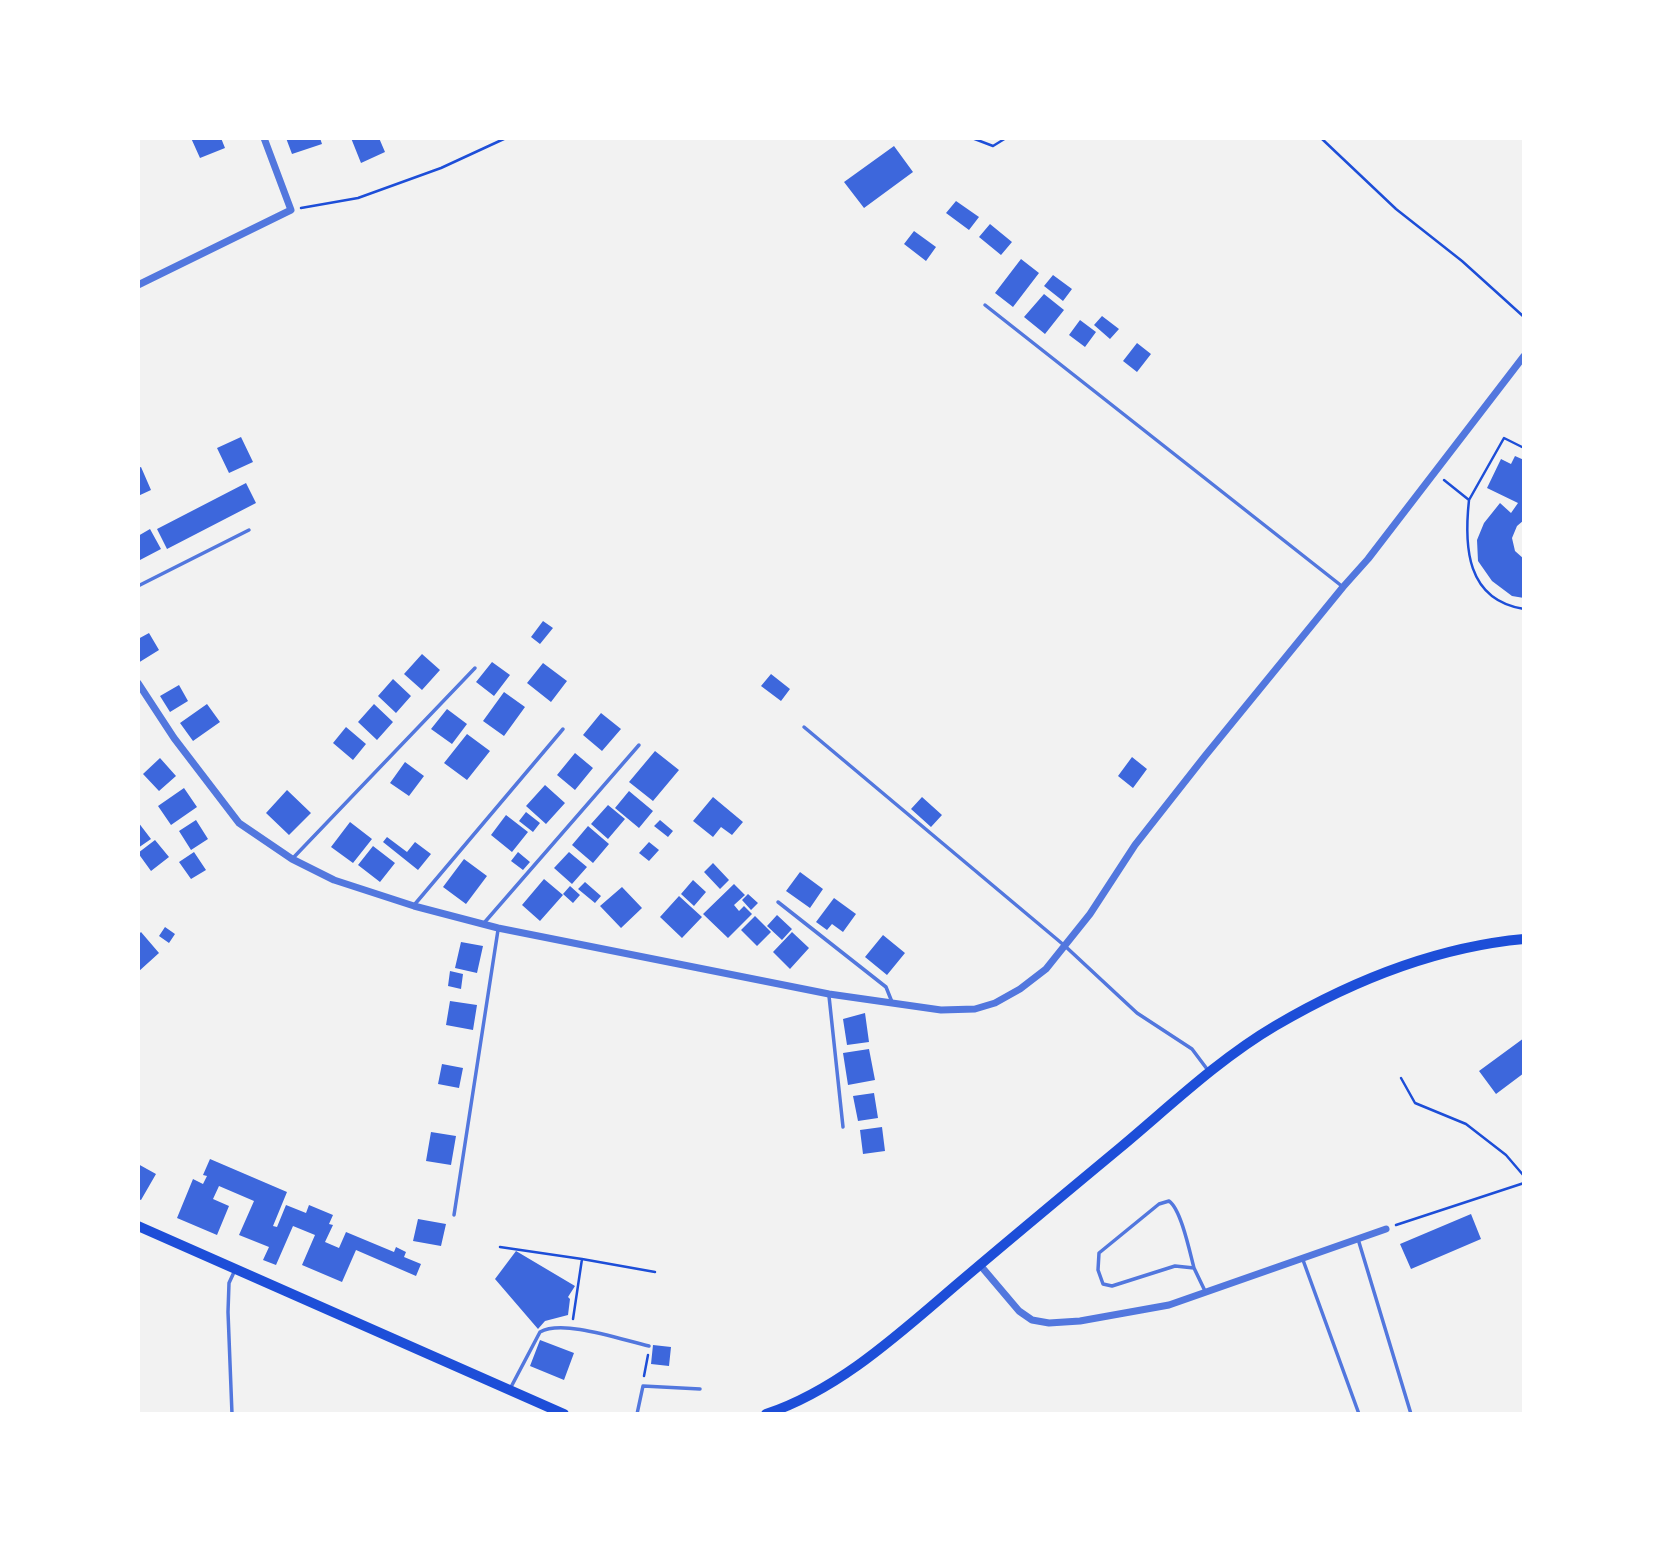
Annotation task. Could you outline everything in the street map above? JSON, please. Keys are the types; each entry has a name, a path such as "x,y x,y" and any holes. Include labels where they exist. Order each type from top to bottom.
{"main road":[{"path":"766,1414 785,1407 831,1381 889,1342 1210,1073 1274,1027 1375,976 1419,960 1524,939"},
{"path":"138,1226 564,1414"}],"street":[{"path":"138,285 291,210 264,138"},
{"path":"138,683 174,738 239,823 292,859 334,880 414,906 498,928 829,994 941,1010 975,1009 1020,989 1046,969 1090,914 1135,845 1342,587 1368,559 1524,356"},
{"path":"980,1265 1019,1311 1032,1320 1049,1323 1080,1321 1169,1305 1386,1229"}],"lane":[{"path":"985,305 1342,587"},
{"path":"138,586 248,530"},
{"path":"292,859 475,668"},
{"path":"804,727 1065,946 1137,1013 1192,1049 1210,1073"},
{"path":"414,906 563,729"},
{"path":"482,924 639,745"},
{"path":"778,902 886,987 892,1004"},
{"path":"454,1215 498,928"},
{"path":"829,994 843,1128"},
{"path":"1194,1268 1175,1266 1112,1286 1103,1284 1098,1270 1099,1253 1159,1204 1169,1201 1175,1205 1194,1268 1205,1292"},
{"path":"1358,1239 1411,1414"},
{"path":"1303,1258 1359,1414"},
{"path":"232,1414 228,1312 229,1283 236,1268"},
{"path":"510,1389 540,1332 548,1327 565,1327 649,1346"},
{"path":"637,1414 643,1386 700,1388"}],"path":[{"path":"291,210 358,198 441,168 506,138"},
{"path":"972,138 993,146 1006,138"},
{"path":"1321,138 1396,209 1462,261 1524,317"},
{"path":"1524,448 1504,438 1469,500 1466,545 1469,563 1493,597 1513,607 1524,609"},
{"path":"1435,474 1469,500"},
{"path":"1401,1078 1415,1103 1466,1124 1506,1155 1524,1176"},
{"path":"1386,1229 1524,1183"},
{"path":"500,1247 655,1272"},
{"path":"574,1310 582,1259"},
{"path":"643,1386 649,1346"}],"building":[{"path":"191,138 221,138 225,148 200,158"},
{"path":"286,138 320,138 322,144 292,154"},
{"path":"351,138 379,138 385,152 361,163"},
{"path":"894,146 913,172 864,208 844,182"},
{"path":"956,201 979,217 969,230 946,213"},
{"path":"990,224 1012,242 1001,255 979,237"},
{"path":"914,231 936,247 926,261 904,244"},
{"path":"1021,259 1039,273 1013,307 995,293"},
{"path":"1053,275 1072,289 1063,301 1044,286"},
{"path":"1044,294 1064,310 1045,334 1024,317"},
{"path":"1102,316 1119,329 1110,339 1094,325"},
{"path":"1080,320 1096,332 1085,347 1069,335"},
{"path":"1137,343 1151,354 1137,372 1123,361"},
{"path":"241,437 253,462 229,473 217,448"},
{"path":"1515,456 1524,460 1524,520 1517,526 1512,538 1515,551 1524,559 1524,598 1512,596 1492,581 1478,561 1477,540 1484,523 1500,503 1511,513 1518,503 1487,488 1501,459 1511,464"},
{"path":"141,467 151,490 138,496 138,468"},
{"path":"246,483 256,503 167,549 157,529"},
{"path":"150,529 161,549 140,560 138,536"},
{"path":"543,621 553,628 540,644 531,637"},
{"path":"149,633 159,650 138,663 138,639"},
{"path":"422,654 440,670 422,690 404,674"},
{"path":"492,662 510,675 494,696 476,682"},
{"path":"543,663 567,681 551,702 527,683"},
{"path":"771,674 790,689 781,701 761,686"},
{"path":"393,679 411,696 396,713 378,696"},
{"path":"179,685 188,701 170,712 160,696"},
{"path":"504,692 525,707 504,736 483,721"},
{"path":"207,704 220,722 193,741 180,723"},
{"path":"374,704 393,722 377,740 358,722"},
{"path":"447,709 467,724 452,744 431,729"},
{"path":"601,713 621,729 602,751 583,735"},
{"path":"346,727 366,744 353,760 333,743"},
{"path":"467,734 490,751 467,780 444,763"},
{"path":"655,751 679,770 653,801 629,782"},
{"path":"575,753 593,768 575,790 557,775"},
{"path":"1132,757 1147,769 1133,788 1118,776"},
{"path":"160,758 176,776 159,791 143,774"},
{"path":"405,762 424,776 409,796 390,783"},
{"path":"545,785 565,803 546,824 526,806"},
{"path":"184,788 197,807 171,825 158,806"},
{"path":"287,790 311,813 289,835 266,813"},
{"path":"629,791 653,811 639,828 615,808"},
{"path":"713,797 743,822 732,835 721,827 713,837 693,821"},
{"path":"922,797 942,815 931,827 911,809"},
{"path":"608,805 625,819 608,839 591,824"},
{"path":"526,812 540,823 533,832 519,821"},
{"path":"506,815 528,832 512,852 491,835"},
{"path":"196,820 208,839 191,850 179,831"},
{"path":"660,820 673,831 668,837 654,826"},
{"path":"138,822 151,839 138,848"},
{"path":"350,822 372,839 353,863 331,847"},
{"path":"588,826 609,844 593,863 572,845"},
{"path":"387,837 407,852 415,842 431,854 418,870 383,842"},
{"path":"155,840 169,857 151,871 138,853"},
{"path":"649,842 659,850 649,861 639,853"},
{"path":"373,846 395,863 380,882 358,865"},
{"path":"194,852 206,870 191,879 179,862"},
{"path":"518,852 530,862 523,870 511,861"},
{"path":"569,852 587,867 572,884 554,868"},
{"path":"464,859 487,876 466,904 443,887"},
{"path":"713,863 729,880 720,889 704,872"},
{"path":"800,872 823,889 810,908 786,891"},
{"path":"544,879 563,895 540,921 522,905"},
{"path":"693,880 706,892 694,906 681,894"},
{"path":"585,882 601,896 595,903 578,889"},
{"path":"734,884 745,895 734,905 739,911 744,906 752,914 728,938 703,914"},
{"path":"570,886 580,895 573,903 563,894"},
{"path":"622,887 642,908 621,928 600,906"},
{"path":"748,894 758,903 751,910 742,900"},
{"path":"679,896 702,917 682,938 660,917"},
{"path":"834,898 856,914 843,932 832,924 827,930 816,922"},
{"path":"777,915 792,929 782,940 767,926"},
{"path":"755,916 771,932 757,946 741,930"},
{"path":"165,927 175,934 169,943 159,936"},
{"path":"141,932 159,953 138,972 138,935"},
{"path":"792,932 809,948 790,969 773,952"},
{"path":"883,935 905,953 887,975 865,957"},
{"path":"461,942 483,946 477,973 455,968"},
{"path":"450,971 463,974 461,989 448,986"},
{"path":"450,1001 477,1005 473,1030 446,1025"},
{"path":"865,1013 869,1042 847,1045 843,1019"},
{"path":"1524,1038 1524,1073 1496,1094 1479,1071"},
{"path":"869,1049 875,1080 848,1085 843,1053"},
{"path":"442,1064 463,1068 459,1088 438,1084"},
{"path":"874,1093 878,1118 858,1121 853,1096"},
{"path":"882,1127 885,1151 863,1154 860,1130"},
{"path":"431,1132 456,1136 451,1165 426,1161"},
{"path":"210,1159 287,1192 273,1226 277,1227 286,1205 306,1213 309,1205 333,1215 329,1224 333,1225 325,1242 339,1248 346,1232 394,1252 396,1247 406,1252 404,1257 421,1264 416,1276 356,1250 342,1282 302,1265 315,1235 293,1226 276,1265 263,1260 269,1247 239,1235 254,1201 219,1186 213,1199 229,1206 217,1235 177,1218 193,1179 203,1184 207,1176 203,1175"},
{"path":"138,1164 156,1174 141,1200 138,1199"},
{"path":"1471,1214 1481,1239 1411,1269 1400,1244"},
{"path":"418,1219 446,1224 441,1246 413,1241"},
{"path":"516,1251 575,1286 568,1297 568,1315 545,1321 538,1329 495,1279"},
{"path":"540,1340 574,1353 564,1380 530,1366"},
{"path":"653,1345 671,1347 669,1366 651,1364"}]}
